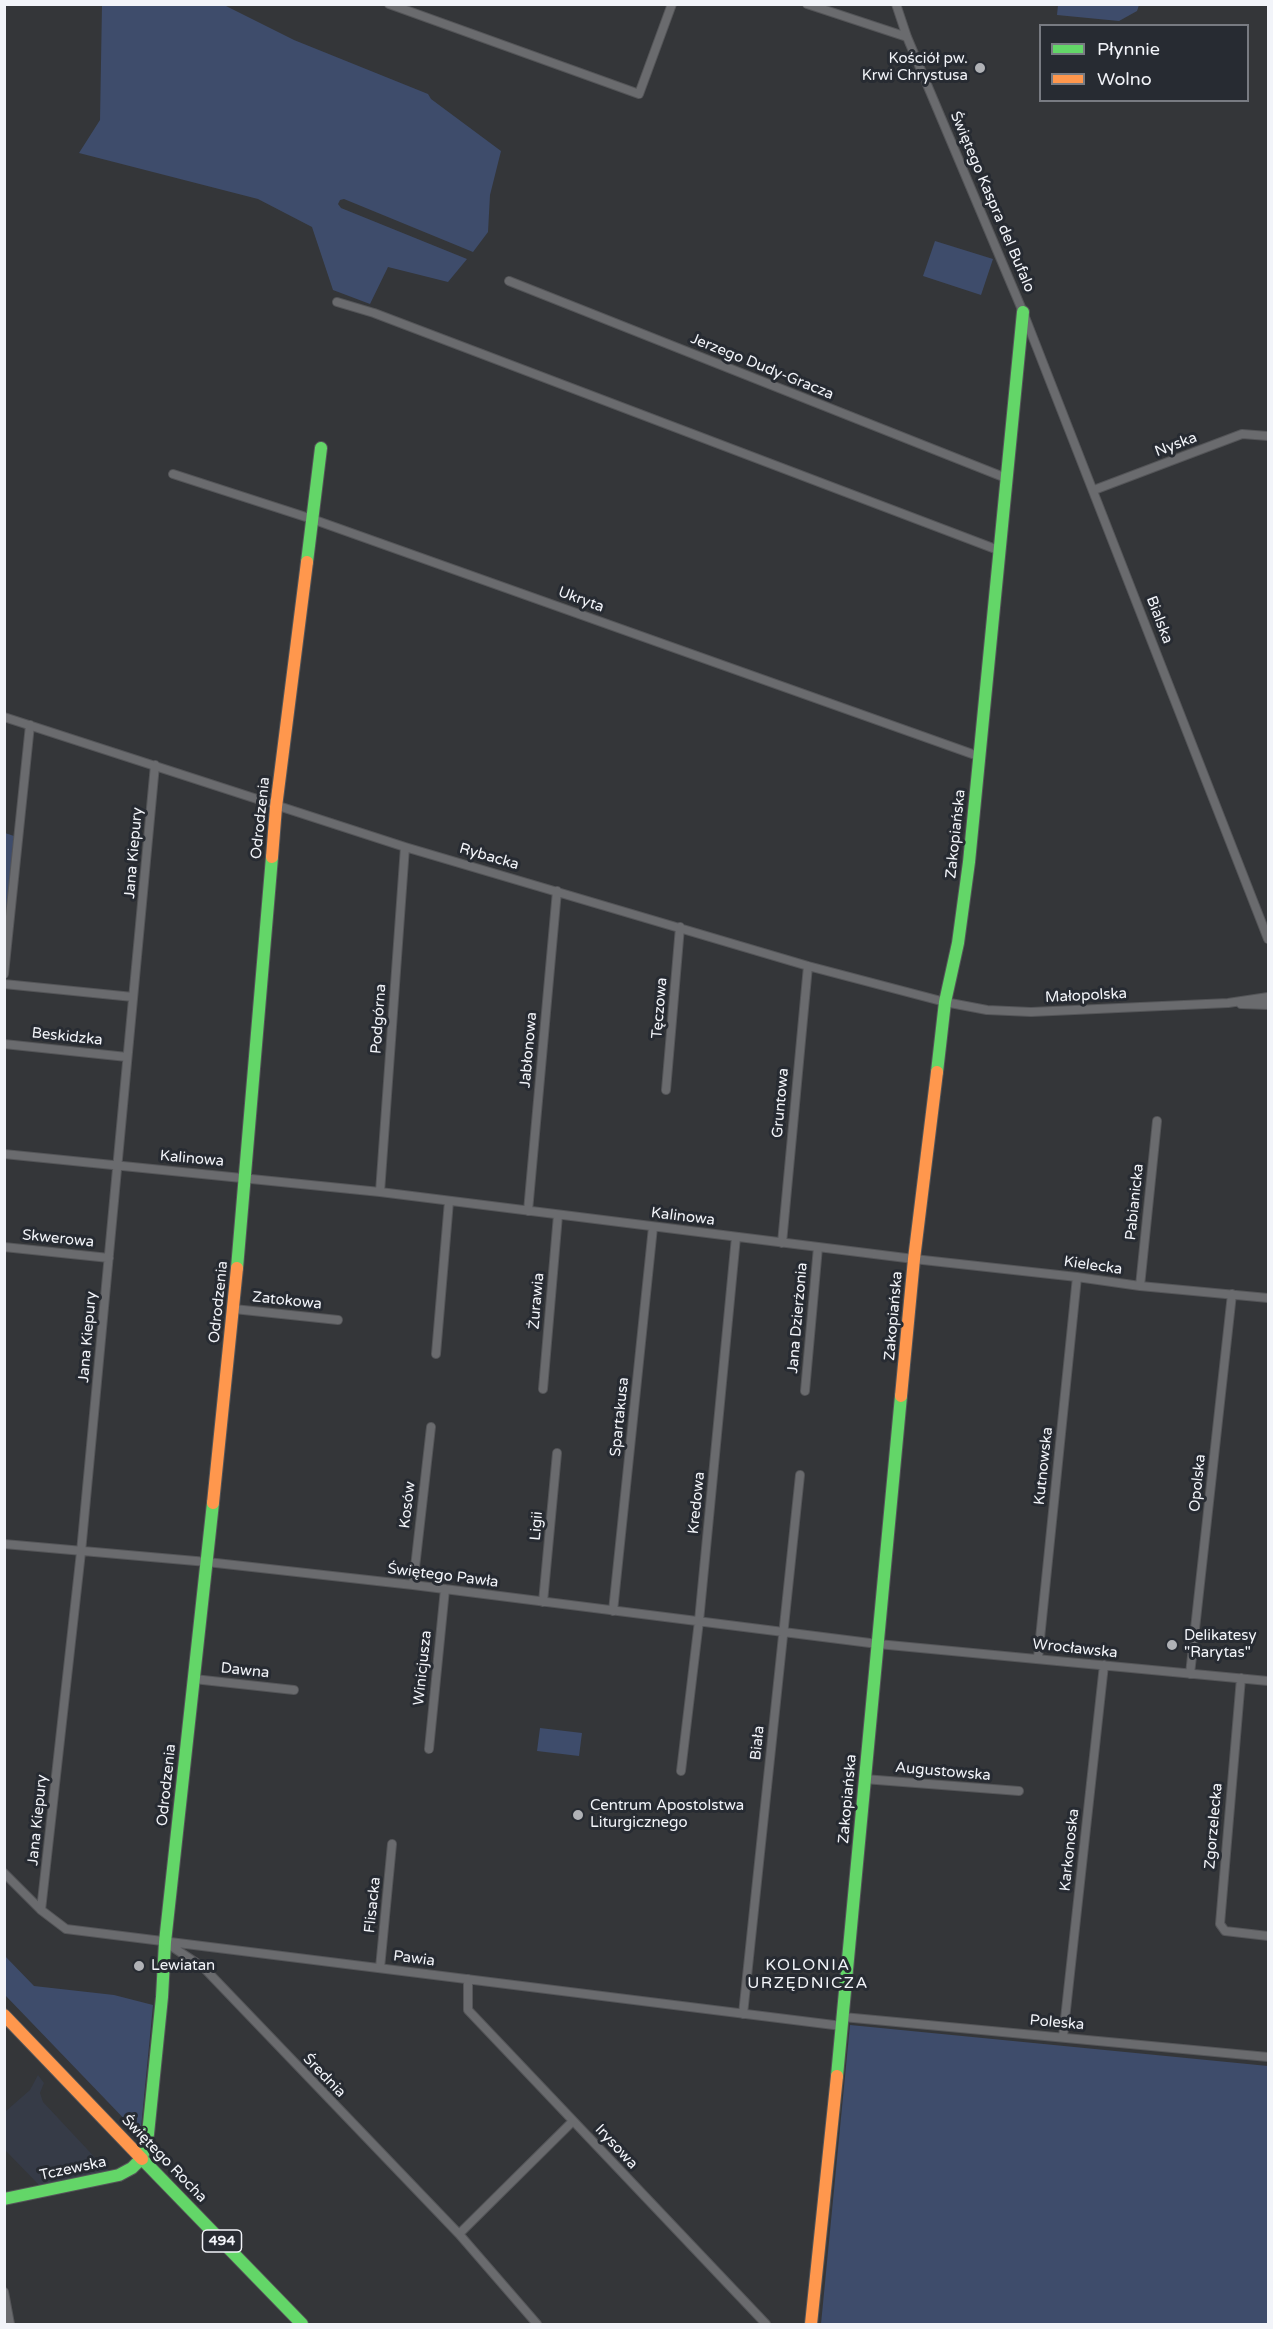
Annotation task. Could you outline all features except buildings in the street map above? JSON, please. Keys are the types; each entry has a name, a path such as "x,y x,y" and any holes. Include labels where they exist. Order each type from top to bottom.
{"street":[{"path":"389,4 639,94 672,4"},
{"path":"807,4 907,37"},
{"name":"Świętego Kaspra del Bufalo","path":"896,4 907,37 1023,312"},
{"name":"Jerzego Dudy-Gracza","path":"509,281 1006,478"},
{"path":"337,302 374,313 998,550"},
{"name":"Zakopiańska","path":"811,2325 914,1259 945,1002 958,942 969,862 1023,312"},
{"name":"Bialska","path":"1023,312 1269,939"},
{"name":"Nyska","path":"1094,490 1242,434 1269,436"},
{"name":"Odrodzenia","path":"142,2158 148,2134 162,1997 165,1942 234,1308 276,807 321,448"},
{"name":"Ukryta","path":"173,474 312,519 978,756"},
{"name":"Rybacka","path":"4,717 405,847 808,966 945,1002"},
{"path":"4,974 30,725"},
{"name":"Jana Kiepury","path":"41,1910 81,1552 155,765"},
{"name":"Podgórna","path":"380,1192 405,847"},
{"name":"Jabłonowa","path":"528,1211 557,891"},
{"name":"Tęczowa","path":"666,1090 680,927"},
{"name":"Gruntowa","path":"782,1243 808,966"},
{"path":"4,984 133,997"},
{"name":"Małopolska","path":"1228,1003 1269,997"},
{"name":"Małopolska","path":"945,1002 987,1010 1031,1012 1228,1003 1269,1005"},
{"name":"Beskidzka","path":"4,1044 128,1057"},
{"name":"Pabianicka","path":"1140,1286 1157,1121"},
{"name":"Kalinowa","path":"4,1154 380,1192 914,1259"},
{"path":"436,1354 449,1201"},
{"name":"Żurawia","path":"543,1389 558,1215"},
{"name":"Spartakusa","path":"613,1611 653,1227"},
{"name":"Kredowa","path":"681,1771 699,1621 736,1237"},
{"name":"Skwerowa","path":"4,1246 109,1258"},
{"name":"Jana Dzierżonia","path":"804,1391 818,1247"},
{"name":"Kielecka","path":"914,1259 1077,1276 1140,1286 1269,1298"},
{"name":"Kutnowska","path":"1038,1658 1077,1276"},
{"name":"Opolska","path":"1190,1674 1232,1294"},
{"name":"Zatokowa","path":"234,1308 338,1320"},
{"name":"Kosów","path":"412,1586 431,1428"},
{"name":"Ligii","path":"543,1602 557,1453"},
{"name":"Biała","path":"743,2014 800,1475"},
{"name":"Świętego Pawła","path":"4,1544 207,1562 445,1589 878,1644"},
{"name":"Winicjusza","path":"429,1749 445,1589"},
{"name":"Wrocławska","path":"878,1644 1269,1681"},
{"name":"Karkonoska","path":"1063,2037 1104,1665"},
{"name":"Zgorzelecka","path":"1241,1678 1220,1924 1225,1931 1269,1936"},
{"name":"Dawna","path":"194,1679 294,1690"},
{"name":"Augustowska","path":"864,1779 1019,1791"},
{"name":"Flisacka","path":"380,1968 392,1844"},
{"name":"Pawia","path":"4,1873 41,1910 66,1929 743,2014 842,2021"},
{"name":"Średnia","path":"165,1942 204,1968 459,2234 537,2325"},
{"name":"Irysowa","path":"468,1979 468,2010 766,2325"},
{"name":"Świętego Rocha","path":"4,2015 302,2325"},
{"name":"Poleska","path":"842,2021 1063,2037 1269,2057"},
{"path":"459,2234 573,2121"},
{"name":"Tczewska","path":"4,2199 120,2175 142,2158"},
{"path":"4,2292 10,2325"}],"shaded area":[{"path":"1058,4 1139,5 1137,11 1119,21 1057,15"},
{"path":"102,5 224,5 294,40 428,94 431,99 501,151 490,195 488,232 473,252 344,199 340,200 338,204 341,208 467,259 448,282 388,267 370,304 333,290 312,227 258,199 79,153 100,120"},
{"path":"935,241 993,259 981,295 923,276"},
{"path":"5,833 14,836 5,936"},
{"path":"540,1728 582,1733 579,1756 537,1751"},
{"path":"4,1955 34,1986 114,1995 153,2005 139,2130 132,2127 5,1995"},
{"path":"850,2025 1268,2066 1268,2324 821,2324"},
{"path":"38,2075 44,2083 40,2093 43,2102 110,2171 39,2185 5,2150 4,2111 30,2090"}],"traffic: fast":[{"path":"937,1072 945,1002 958,943 969,862 1023,312"},
{"path":"307,562 321,448"},
{"path":"237,1268 272,857"},
{"path":"837,2076 901,1396"},
{"path":"4,2199 119,2175 132,2168 142,2158 148,2134 162,1997 165,1942 213,1503"},
{"path":"142,2159 302,2324"}],"traffic: slow":[{"path":"272,857 276,807 307,562"},
{"path":"901,1396 914,1259 937,1072"},
{"path":"213,1503 237,1268"},
{"path":"4,2015 142,2159"},
{"path":"811,2324 837,2076"}],"place":[{"name":"Kościół pw. Krwi Chrystusa","path":"980,68"},
{"name":"Delikatesy \"Rarytas\"","path":"1172,1645"},
{"name":"Centrum Apostolstwa Liturgicznego","path":"578,1815"},
{"name":"Lewiatan","path":"139,1966"}],"district":[{"name":"KOLONIA URZĘDNICZA","path":"808,1975"}]}
